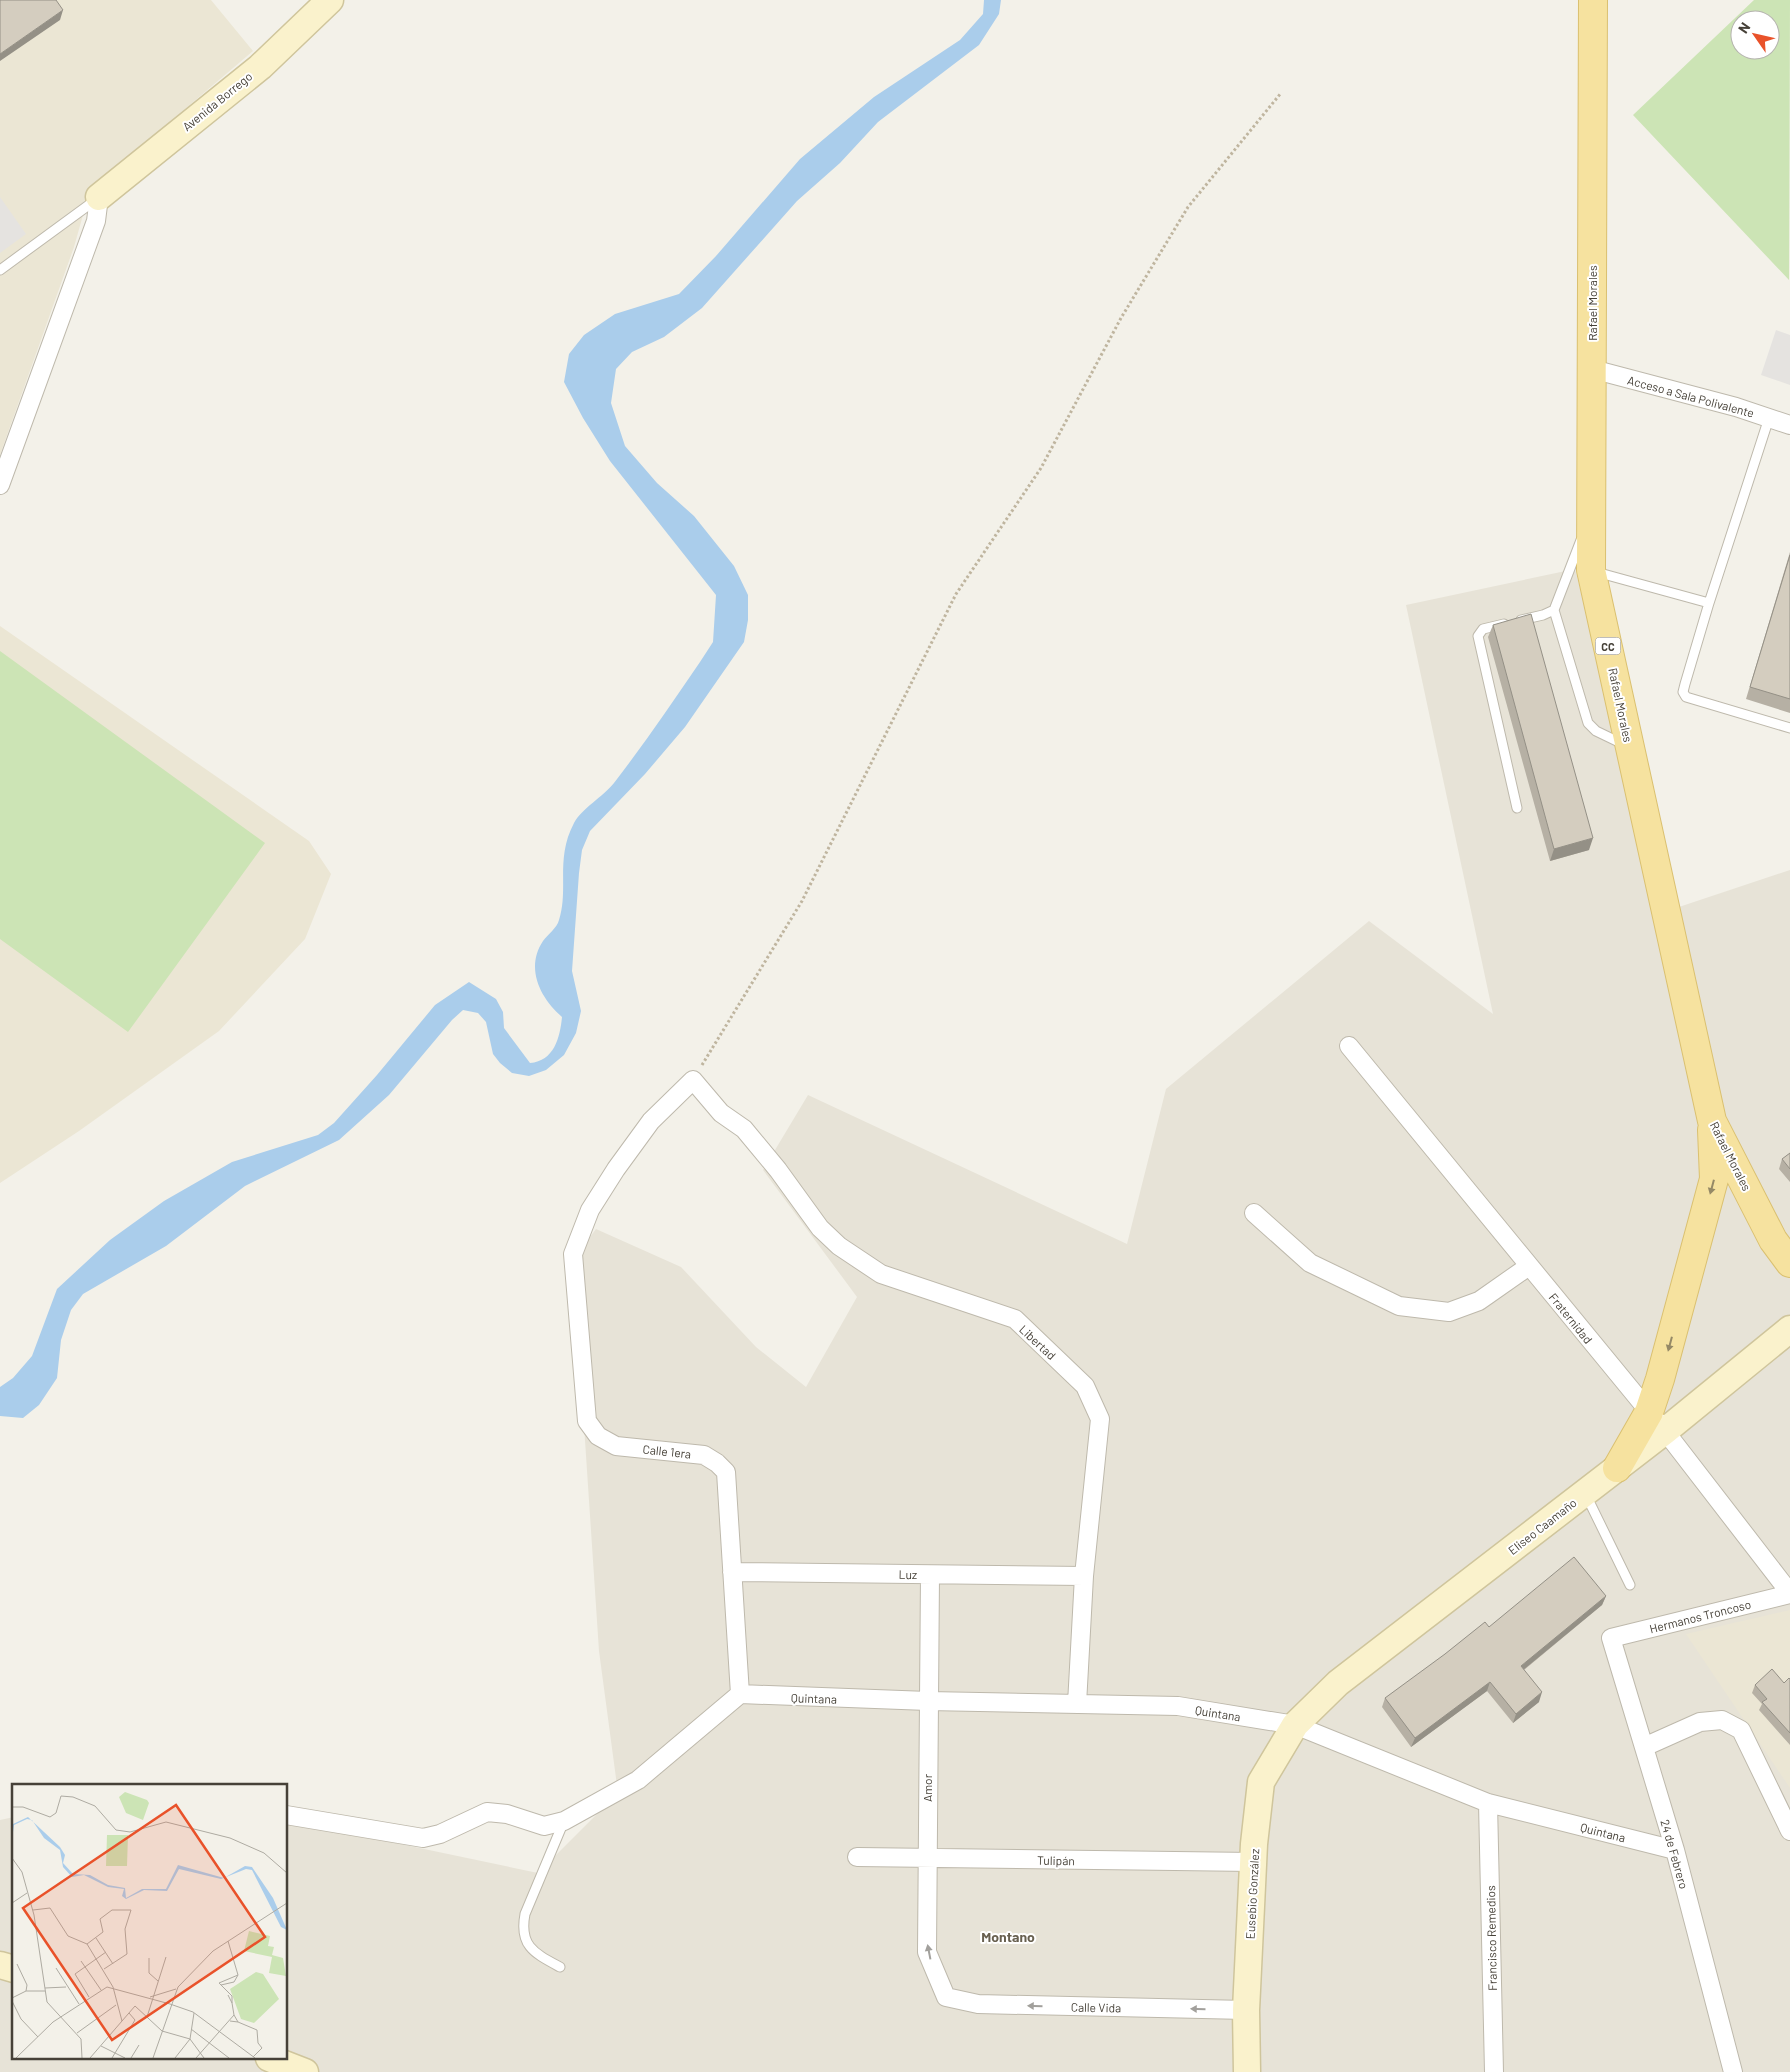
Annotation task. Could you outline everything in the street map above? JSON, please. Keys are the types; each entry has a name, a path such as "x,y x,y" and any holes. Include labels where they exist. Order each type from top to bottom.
{"main road":[{"name":"Avenida Borrego","path":"99,197 260,67 330,0"},
{"name":"Rafael Morales","path":"1593,0 1591,570 1712,1121 1774,1240 1790,1263"},
{"path":"1657,1422 1660,1379 1714,1179 1712,1121"},
{"path":"1617,1468 1657,1422 1790,1329"},
{"name":"Eliseo Caamaño","path":"1295,1725 1338,1683 1617,1468"},
{"name":"Eusebio González","path":"1246,2072 1246,2010 1254,1862 1261,1782 1295,1725"},
{"path":"274,2060 305,2072"}],"street":[{"path":"0,486 96,221 99,197"},
{"name":"Acceso a Sala Polivalente","path":"1592,368 1736,407 1790,425"},
{"name":"Fraternidad","path":"1349,1046 1657,1422 1790,1594"},
{"name":"Calle 1era","path":"693,1080 652,1121 616,1169 590,1210 573,1254 587,1421 598,1436 616,1446 704,1456 717,1463 726,1472 740,1694"},
{"name":"Libertad","path":"693,1080 721,1113 744,1129 778,1170 820,1228 839,1246 881,1274 1014,1319 1085,1386 1100,1419 1084,1576 1077,1704"},
{"path":"1254,1213 1310,1263 1399,1306 1448,1312 1479,1301 1529,1266"},
{"name":"Luz","path":"732,1572 1084,1576"},
{"name":"Amor","path":"930,1575 927,1952 946,1997"},
{"name":"Hermanos Troncoso","path":"1611,1638 1790,1594"},
{"name":"24 de Febrero","path":"1611,1638 1675,1850 1733,2072"},
{"path":"288,1815 423,1838 440,1834 487,1812 507,1814 544,1826 564,1821 638,1780 740,1694"},
{"name":"Quintana","path":"740,1694 928,1701 1178,1706 1295,1725 1488,1803 1675,1850"},
{"path":"1644,1747 1700,1722 1722,1720 1741,1730 1790,1831"},
{"name":"Francisco Remedios","path":"1488,1803 1494,2072"},
{"name":"Tulipán","path":"857,1857 1254,1862"},
{"name":"Calle Vida","path":"946,1997 978,2004 1246,2010"}],"lane":[{"path":"0,270 99,197"},
{"path":"1769,418 1709,604 1683,692 1686,697 1790,728"},
{"path":"1591,514 1554,610 1588,723 1596,731 1630,747"},
{"path":"1591,570 1709,604"},
{"path":"1517,808 1478,636 1484,629 1543,615 1554,610"},
{"path":"1585,1493 1630,1585"},
{"path":"560,1967 534,1953 526,1941 524,1923 525,1914 564,1821"}],"path":[{"path":"693,1080 802,902 956,594 1041,468 1122,318 1188,207 1281,93"}],"shaded area":[{"path":"0,0 211,0 253,51 90,190 74,247 0,455"},
{"path":"0,197 26,234 0,253"},
{"path":"1776,330 1790,335 1790,385 1761,375"},
{"path":"1575,569 1664,912 1790,870 1790,2072 0,2072 0,1820 12,1817 12,2060 288,2060 288,1820 538,1873 618,1793 599,1651 573,1260 596,1229 681,1267 756,1347 806,1387 857,1297 763,1170 808,1095 1127,1244 1166,1089 1369,921 1493,1014 1406,605"},
{"path":"0,626 309,841 331,874 305,939 219,1031 79,1131 0,1183"},
{"path":"1790,1610 1790,1788 1686,1634"}],"green space":[{"path":"1754,0 1790,0 1789,280 1633,115 1730,23 1730,60 1780,60 1780,10 1743,10"},
{"path":"0,651 265,843 128,1032 0,939"}],"water":[{"path":"984,0 1001,0 999,14 979,45 878,122 840,163 797,201 702,308 664,337 632,352 616,369 611,403 625,446 657,483 694,516 734,566 748,595 748,620 744,642 685,727 645,774 590,831 582,850 579,873 572,971 581,1011 576,1033 564,1055 546,1070 529,1076 512,1073 493,1054 486,1022 478,1013 463,1010 452,1020 389,1095 339,1140 245,1186 166,1246 83,1294 71,1310 61,1340 57,1378 39,1405 23,1418 0,1416 0,1387 13,1378 32,1356 57,1289 110,1240 164,1201 232,1162 318,1135 334,1123 435,1005 469,982 496,999 503,1012 504,1028 530,1063 545,1058 550,1053 560,1033 562,1017 547,1001 542,992 535,972 535,962 543,941 559,920 562,908 565,849 568,836 574,823 587,807 614,783 713,642 716,595 610,461 583,418 564,382 569,354 584,335 615,314 679,294 716,256 800,159 874,97 960,40 983,14"}],"building":[{"path":"0,0 56,0 63,10 0,54"},
{"path":"1790,555 1790,699 1750,687"},
{"path":"1531,614 1593,838 1554,849 1493,625"},
{"path":"1790,1153 1790,1169 1782,1159"},
{"path":"1574,1557 1606,1596 1521,1666 1542,1692 1516,1714 1490,1682 1415,1738 1385,1698 1485,1622 1489,1627"},
{"path":"1772,1669 1784,1683 1790,1679 1790,1733 1762,1702 1767,1699 1755,1685"}],"district":[{"name":"Montano","path":"1008,1936"}]}
